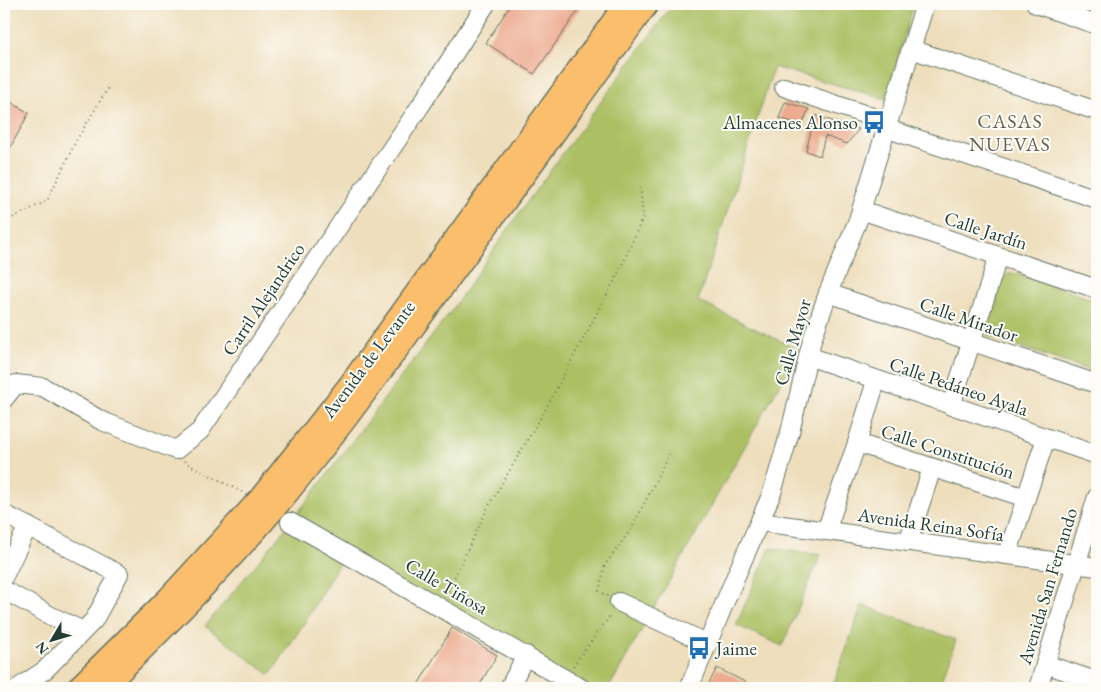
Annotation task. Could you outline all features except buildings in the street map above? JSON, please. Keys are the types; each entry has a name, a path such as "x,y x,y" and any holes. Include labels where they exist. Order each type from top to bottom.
{"main road":[{"name":"Avenida de Levante","path":"78,688 168,599 259,500 349,386 626,4"},
{"name":"Avenida de Levante","path":"102,688 180,611 224,564 273,510 318,454 363,397 437,296 647,4"}],"street":[{"name":"Carril Alejandrico","path":"176,450 200,431 421,105 486,4"},
{"name":"Calle Mayor","path":"689,688 760,522 776,479 808,356 828,293 861,210 925,4"},
{"path":"1036,4 1097,25"},
{"path":"911,49 1097,111"},
{"path":"784,87 1097,199"},
{"name":"Calle Jardín","path":"861,210 1097,289"},
{"path":"951,406 998,257"},
{"name":"Calle Mirador","path":"828,293 1097,384"},
{"name":"Calle Pedáneo Ayala","path":"808,356 876,381 1097,455"},
{"path":"826,531 857,443 876,381"},
{"path":"4,399 16,384 43,387 102,421 176,450"},
{"path":"1007,555 1046,438"},
{"name":"Calle Constitución","path":"857,443 1026,498"},
{"path":"908,542 932,468"},
{"name":"Avenida San Fernando","path":"1038,688 1097,497"},
{"path":"4,514 120,574 94,620 45,670 18,688"},
{"name":"Calle Tiñosa","path":"290,522 574,684"},
{"name":"Avenida Reina Sofía","path":"760,522 1097,568"},
{"path":"4,576 28,526"},
{"path":"4,590 83,631"},
{"path":"619,602 708,644"},
{"path":"509,688 526,655"},
{"path":"1046,664 1090,679 1086,688"}],"path":[{"path":"4,222 47,201 76,141 108,86"},
{"path":"440,606 487,509 545,410 620,270 643,217 640,184"},
{"path":"176,450 186,464 259,500"},
{"path":"574,684 577,659 619,602 599,591 604,566 632,528 669,454"}],"green space":[{"path":"673,4 914,4 886,99 774,67 698,301 799,350 609,688 580,688 345,553 303,625 270,675 205,626 291,522 454,307 519,213"},
{"path":"1009,273 1014,273 1097,301 1097,373 988,336 987,328 1004,278"},
{"path":"770,548 821,555 782,646 736,625"},
{"path":"862,605 956,640 939,688 832,688"}],"place":[{"name":"Almacenes Alonso","path":"874,122"},
{"name":"Jaime","path":"699,648"}],"district":[{"name":"CASAS NUEVAS","path":"1010,132"}]}
